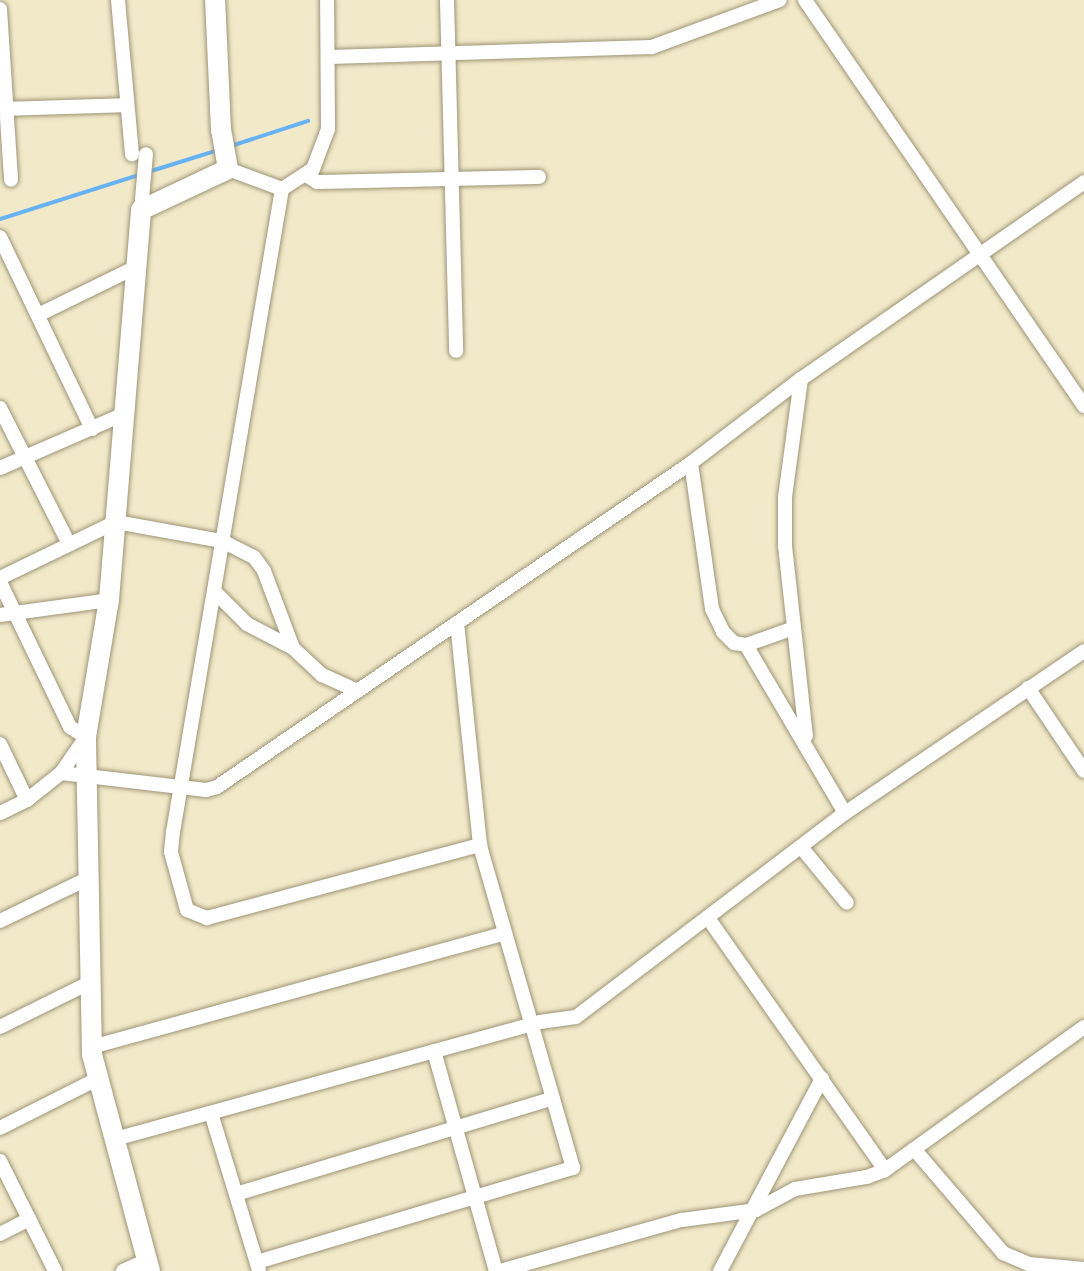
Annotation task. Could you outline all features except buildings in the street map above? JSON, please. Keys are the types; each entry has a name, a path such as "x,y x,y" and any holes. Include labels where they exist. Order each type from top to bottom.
{"street":[{"path":"118,0 124,105 139,154 141,210 108,600 86,737 92,1047 149,1266 123,1271"},
{"path":"215,0 221,130 228,169"},
{"path":"327,0 328,129 313,169 282,189 171,852 187,910 207,918 480,845"},
{"path":"447,0 456,351"},
{"path":"330,57 447,57 652,47 780,0"},
{"path":"805,0 1084,406"},
{"path":"0,9 2,109 11,180"},
{"path":"2,109 124,105"},
{"path":"141,210 228,169 282,189"},
{"path":"306,174 317,182 538,177"},
{"path":"61,773 87,772 217,788 691,464 801,379 1084,182"},
{"path":"0,237 92,429"},
{"path":"38,315 134,268"},
{"path":"801,379 784,497 806,744"},
{"path":"0,408 68,544"},
{"path":"0,468 124,414"},
{"path":"691,464 712,609 723,632 734,643 746,645 794,628"},
{"path":"86,737 70,728 8,614 0,580 116,522 222,541 254,556 264,570 293,648"},
{"path":"214,591 247,624 293,648 322,675 358,691"},
{"path":"8,614 108,600"},
{"path":"211,1112 258,1267 573,1168 480,845 457,623"},
{"path":"746,645 844,812"},
{"path":"115,1139 532,1024 576,1018 844,812 1084,651"},
{"path":"1028,688 1084,771"},
{"path":"0,813 28,800 61,773 86,737"},
{"path":"0,744 28,800"},
{"path":"800,846 848,903"},
{"path":"0,921 89,878"},
{"path":"708,918 885,1170"},
{"path":"92,1047 505,933"},
{"path":"0,1028 91,982"},
{"path":"434,1051 498,1271 682,1220 756,1210 796,1189 885,1170 1084,1027"},
{"path":"0,1128 99,1078"},
{"path":"720,1271 756,1210 822,1078"},
{"path":"236,1194 553,1098"},
{"path":"914,1149 1003,1253 1029,1264 1084,1269"},
{"path":"0,1160 55,1271"},
{"path":"0,1234 29,1218"}],"waterway":[{"path":"234,145 308,121"},
{"path":"148,172 215,151"},
{"path":"0,219 139,175"}]}
